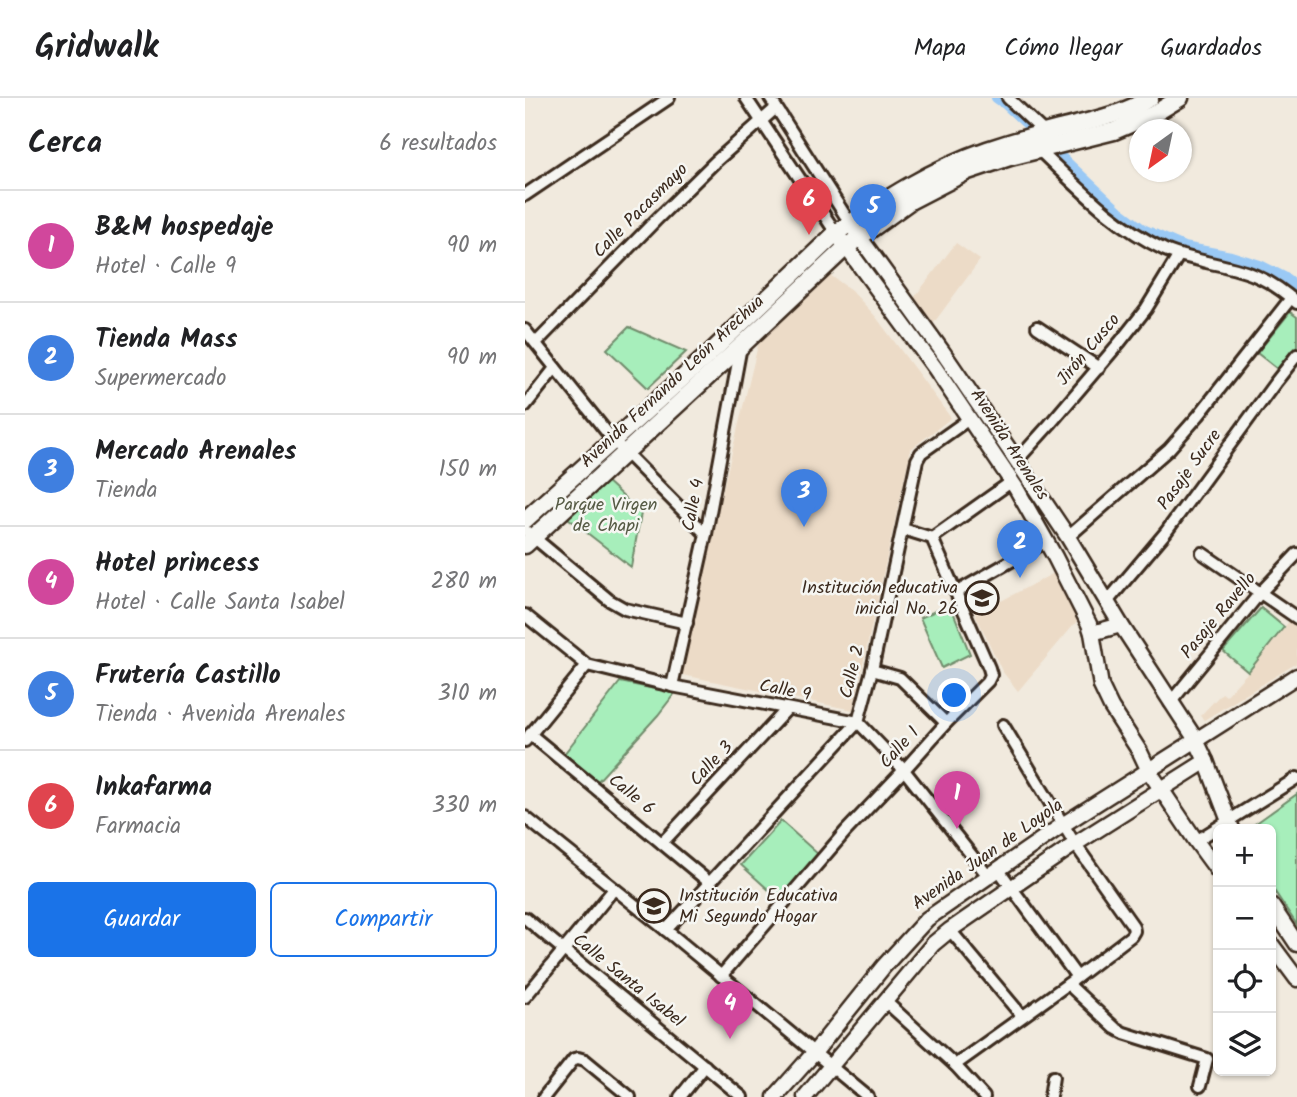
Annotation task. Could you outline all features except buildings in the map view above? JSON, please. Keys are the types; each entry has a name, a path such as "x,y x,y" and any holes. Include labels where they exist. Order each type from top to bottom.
{"main road":[{"name":"Avenida Fernando León Arechua","path":"528,537 741,346 851,235 912,184 946,165 986,150 1104,118 1150,98"},
{"name":"Avenida Fernando León Arechua","path":"525,520 730,334 836,233 851,235 957,176 998,161 1125,126 1154,114 1180,98"}],"street":[{"path":"525,195 669,98"},
{"path":"746,98 836,233"},
{"path":"1008,98 1045,133"},
{"name":"Calle Pacasmayo","path":"536,343 656,220 761,120 773,103"},
{"name":"Avenida Arenales","path":"773,103 851,235 1011,482 1046,541 1092,633 1101,686 1117,719 1213,864"},
{"path":"1040,151 1113,219 1131,232 1178,255 1253,273 1294,301 1169,449 1067,537"},
{"name":"Avenida Arenales","path":"851,235 942,351 1067,537 1196,740 1230,824"},
{"name":"Jirón Cusco","path":"1015,458 1025,451 1099,368 1146,309 1178,255"},
{"path":"1037,327 1099,368"},
{"path":"525,330 613,440 706,534"},
{"path":"730,334 741,346"},
{"name":"Calle 4","path":"673,686 706,534 741,346"},
{"name":"Pasaje Sucre","path":"1107,602 1167,532 1297,355"},
{"path":"525,406 555,368"},
{"name":"Calle 2","path":"666,930 858,722 906,530 919,456 969,419"},
{"path":"906,530 932,538 1011,482"},
{"path":"528,537 617,605 687,623"},
{"name":"Calle 1","path":"721,976 846,831 991,675 932,538"},
{"path":"957,592 1046,541"},
{"path":"1202,553 1297,618"},
{"name":"Pasaje Ravello","path":"1170,703 1260,593 1297,554"},
{"name":"Calle 9","path":"525,615 587,665 673,686 858,722"},
{"path":"1092,633 1121,625"},
{"path":"528,738 587,665"},
{"path":"872,670 900,678 946,723"},
{"name":"Avenida Juan de Loyola","path":"775,1097 884,965 939,909 1064,824 1297,676"},
{"name":"Calle 3","path":"662,843 787,709"},
{"path":"858,722 904,770 993,873 1011,888 1072,981 1115,1028 1207,1059 1200,1086"},
{"path":"955,1065 1072,981 1134,931 1075,844 1003,725"},
{"name":"Calle 6","path":"528,738 710,883"},
{"path":"805,1097 933,944 1075,844 1206,761"},
{"path":"1231,824 1297,778"},
{"path":"525,817 868,1097"},
{"path":"1196,841 1213,833"},
{"path":"525,997 614,889"},
{"path":"1276,912 1297,944"},
{"name":"Calle Santa Isabel","path":"525,918 742,1097"},
{"path":"950,930 1022,1016"},
{"path":"1275,950 1297,979"},
{"path":"885,1001 955,1065 984,1097"},
{"path":"544,1097 574,1059 578,1058 586,1060 629,1097"},
{"path":"680,1097 705,1066"},
{"path":"1050,1097 1053,1077"}],"shaded area":[{"path":"956,243 980,260 933,324 914,298"},
{"path":"826,265 827,273 851,290 876,317 951,418 911,449 853,710 678,674 759,341"},
{"path":"1054,573 1078,620 1018,691 1002,671 965,592 990,581 1001,601"},
{"path":"1291,619 1297,623 1297,663 1204,720 1200,716 1222,693 1226,696"}],"green space":[{"path":"1290,312 1297,317 1297,349 1280,371 1257,353"},
{"path":"629,327 686,352 648,388 607,349"},
{"name":"Parque Virgen de Chapi","path":"603,478 641,513 631,567 564,515"},
{"path":"950,604 970,654 942,668 920,618"},
{"path":"1261,608 1284,627 1248,672 1223,651"},
{"path":"620,682 675,693 598,781 564,754"},
{"path":"1297,794 1297,925 1276,894 1276,824 1255,824"},
{"path":"781,821 819,855 780,900 741,865"}],"waterway":[{"path":"996,98 1119,211 1143,229 1184,247 1260,265 1297,287"},
{"path":"1145,108 1163,98"}],"place":[{"name":"Inkafarma","path":"809,235"},
{"name":"Frutería Castillo","path":"873,242"},
{"name":"Mercado Arenales","path":"804,527"},
{"name":"Tienda Mass","path":"1020,578"},
{"name":"Institución educativa inicial No. 26","path":"982,598"},
{"name":"B&M hospedaje","path":"957,829"},
{"name":"Institución Educativa Mi Segundo Hogar","path":"654,906"},
{"name":"Hotel princess","path":"730,1039"}]}
